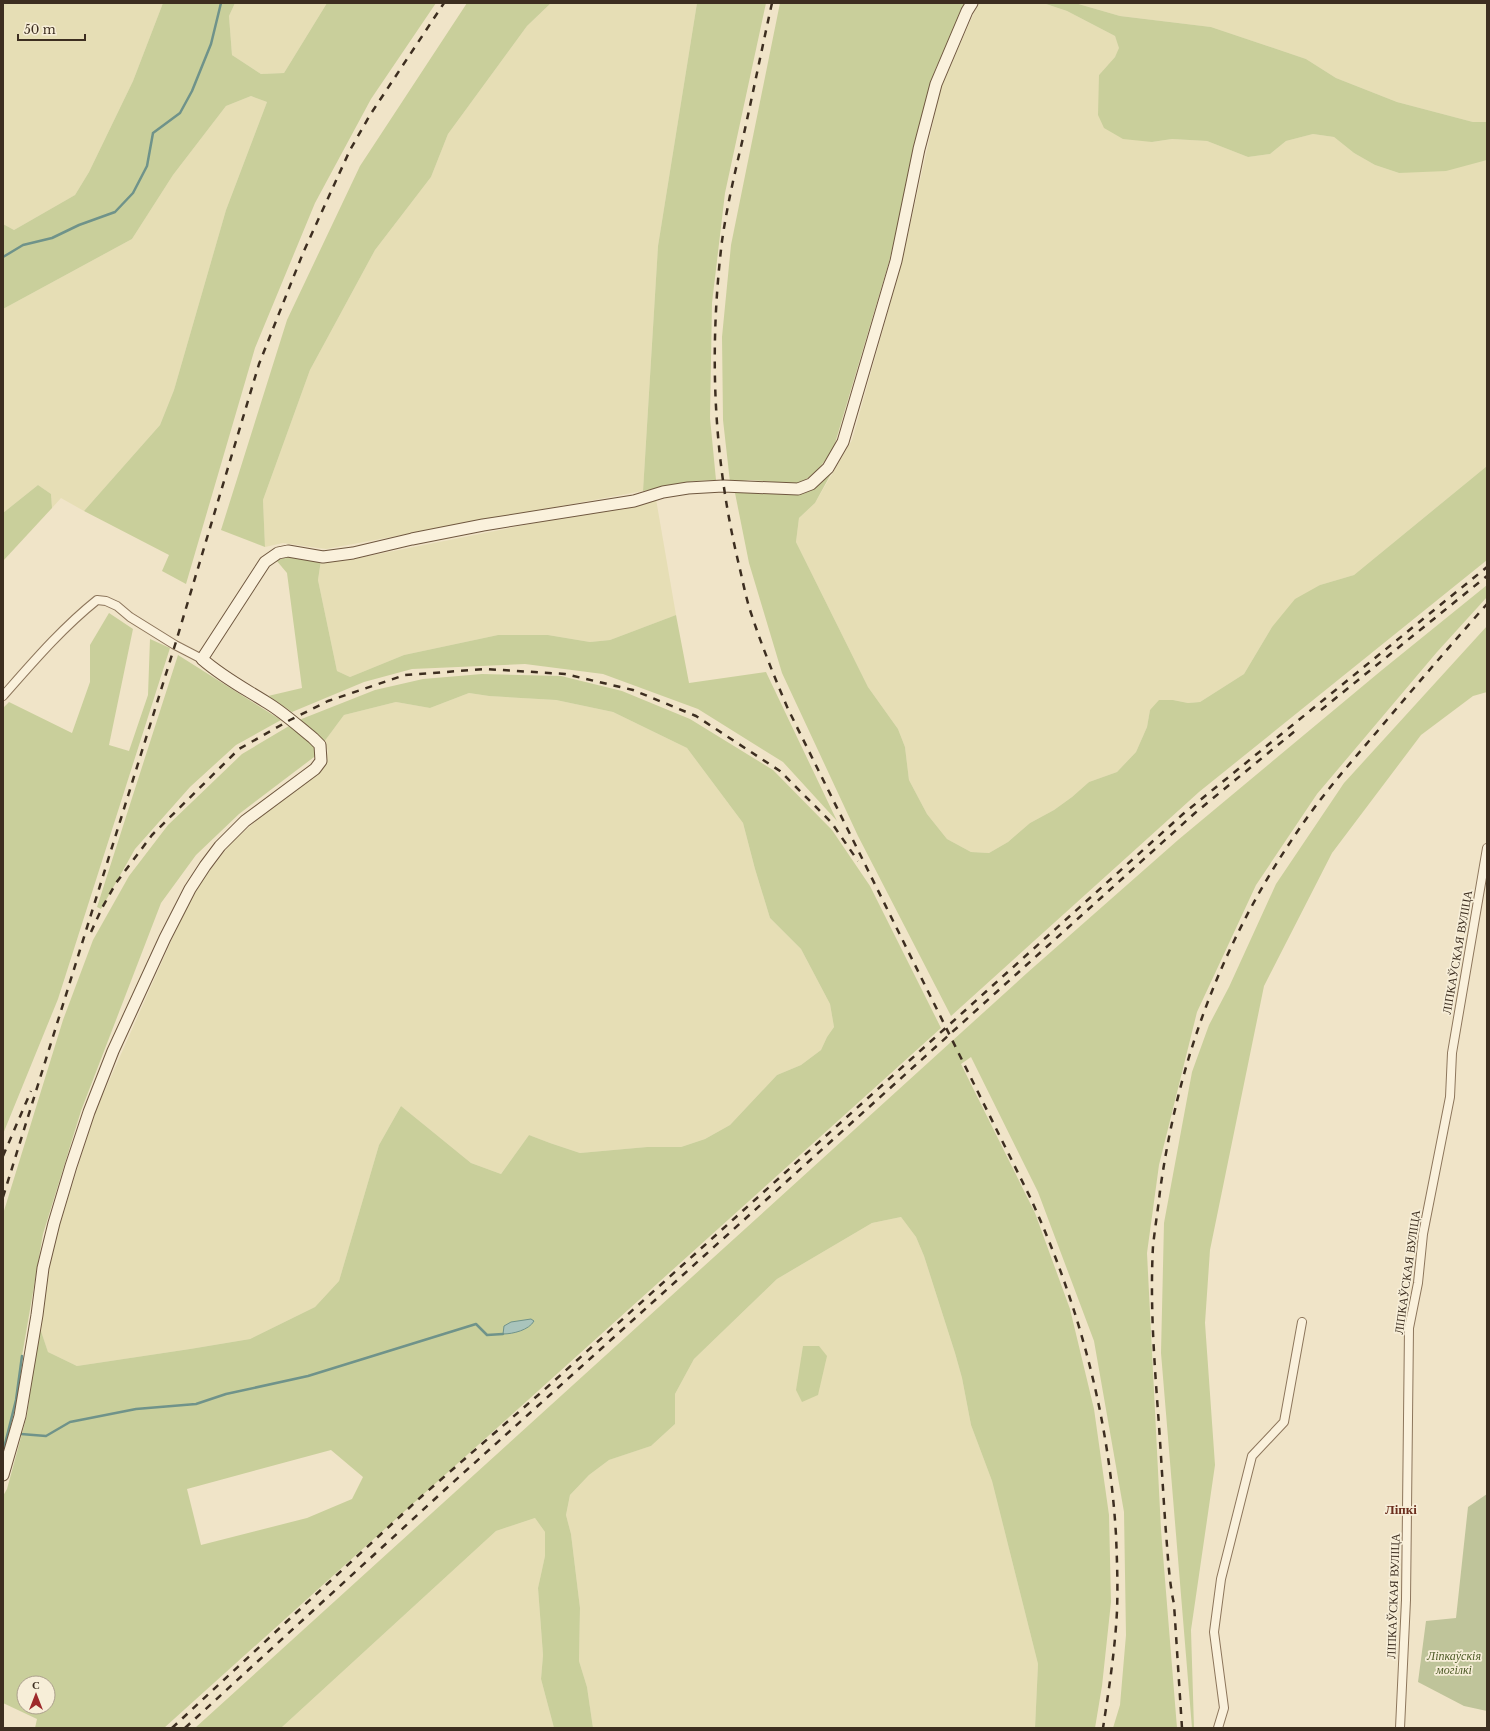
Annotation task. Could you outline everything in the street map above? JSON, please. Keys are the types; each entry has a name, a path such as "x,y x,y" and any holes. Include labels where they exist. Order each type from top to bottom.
{"street":[{"path":"202,659 265,562 278,553 288,551 323,557 353,553 483,525 634,501 663,492 688,488 723,486 798,489 811,484 828,468 843,442 896,261 919,149 936,84 967,11 972,3"},
{"path":"3,696 45,648 75,618 97,600 106,600 118,606 130,617 160,636 202,659 240,687 268,702 320,745 321,761 315,769 245,821 220,846 205,866 190,889 113,1051 89,1112 54,1223 43,1268 37,1315 20,1416 3,1475"},
{"name":"ЛІПКАЎСКАЯ ВУЛІЦА","path":"1400,1728 1406,1600 1409,1328 1418,1283 1423,1234 1450,1096 1452,1053 1487,848"},
{"path":"1218,1728 1224,1708 1214,1632 1221,1579 1252,1456 1284,1422 1302,1322"}],"shaded area":[{"path":"3,3 163,3 133,81 89,172 75,195 14,230 3,224"},
{"path":"235,3 327,3 284,73 261,74 232,55 229,16"},
{"path":"551,3 697,3 658,246 643,491 326,549 283,543 265,547 263,500 310,370 375,250 431,177 448,134 527,26"},
{"path":"980,3 1043,3 1067,11 1115,36 1120,48 1115,57 1099,75 1152,142 1172,139 1207,141 1248,157 1270,154 1286,141 1313,134 1334,137 1354,153 1375,165 1399,173 1487,160 1487,466 1354,575 1320,585 1272,627 1244,674 1200,702 1188,703 1173,700 1150,710 1147,727 1136,752 1117,772 1089,782 1054,810 1030,823 1008,842 989,853 971,852 947,839 927,814 909,780 905,747 898,729 868,687 796,542 799,518 815,503 852,440 902,261 941,87 977,6"},
{"path":"1075,3 1487,3 1487,122 1473,122 1397,102 1336,78 1306,59 1211,27 1120,16"},
{"path":"251,96 267,102 226,210 174,390 160,425 84,511 61,498 52,508 51,494 38,485 3,513 3,309 132,239 173,175 226,106"},
{"path":"656,499 676,615 610,640 590,642 548,635 498,635 404,655 350,677 337,671 318,580 321,560 343,561"},
{"path":"469,693 489,696 556,700 613,712 687,748 743,823 770,918 801,949 830,1004 834,1027 821,1050 801,1065 777,1075 730,1125 705,1139 681,1147 647,1147 580,1153 529,1135 501,1174 471,1163 401,1106 379,1145 339,1281 315,1307 250,1339 77,1366 48,1352 39,1325 54,1243 94,1115 192,894 231,843 265,813 324,768 328,751 324,742 344,715 396,702 430,708"},
{"path":"901,1217 916,1237 924,1256 962,1378 971,1425 992,1481 1038,1664 1035,1728 593,1728 587,1687 579,1661 580,1608 571,1534 566,1515 570,1495 589,1475 609,1460 651,1446 675,1424 675,1394 694,1359 777,1279 872,1223"},
{"path":"535,1518 545,1532 545,1556 538,1588 543,1655 541,1679 554,1728 281,1728 496,1531"}],"green space":[{"path":"163,3 235,3 229,16 232,55 261,74 284,73 327,3 436,3 371,99 315,203 255,348 186,584 162,571 169,555 84,511 160,425 174,390 226,210 267,102 251,96 226,106 173,175 132,239 3,309 3,224 14,230 75,195 89,172 133,81"},
{"path":"467,3 551,3 527,26 448,134 431,177 375,250 310,370 263,500 265,547 221,530 287,320 360,166"},
{"path":"697,3 766,3 725,193 712,303 710,418 716,480 694,481 643,491 658,246"},
{"path":"780,3 967,3 935,70 889,262 833,450 817,471 800,484 750,480 730,482 723,420 722,337 731,245"},
{"path":"1043,3 1075,3 1120,16 1211,27 1306,59 1336,78 1397,102 1473,122 1487,122 1487,160 1446,171 1399,173 1375,165 1354,153 1334,137 1313,134 1286,141 1270,154 1248,157 1207,141 1172,139 1152,142 1123,139 1104,128 1098,115 1099,75 1115,57 1119,48 1115,36 1067,11"},
{"path":"1487,466 1487,560 1199,792 951,1016 858,836 782,673 749,563 735,493 754,492 792,495 805,493 832,472 815,503 799,518 796,542 868,687 898,729 905,747 909,780 927,814 947,839 971,852 989,853 1008,842 1030,823 1054,810 1089,782 1117,772 1136,752 1147,727 1150,710 1159,700 1173,700 1188,703 1200,702 1244,674 1272,627 1295,599 1320,585 1354,575"},
{"path":"38,485 51,494 52,508 3,561 3,513"},
{"path":"295,555 321,560 318,580 337,671 350,677 404,655 498,635 548,635 590,642 610,640 676,615 689,683 766,672 837,821 783,762 698,709 603,674 525,664 412,669 364,682 292,712 268,696 302,688 287,573 276,560"},
{"path":"1487,585 1487,597 1437,652 1317,794 1256,885 1197,1012 1159,1165 1147,1253 1161,1530 1177,1728 1113,1728 1120,1705 1126,1635 1124,1512 1094,1341 1038,1192 971,1057 961,1064 1035,1213 1070,1309 1094,1409 1109,1515 1111,1602 1102,1686 1095,1728 1035,1728 1038,1664 992,1481 971,1425 962,1378 924,1256 916,1237 901,1217 872,1223 777,1279 694,1359 675,1394 675,1424 651,1446 609,1460 589,1475 570,1495 566,1515 571,1534 580,1608 579,1661 587,1687 593,1728 554,1728 541,1679 543,1655 538,1588 545,1556 545,1532 535,1518 496,1531 281,1728 195,1728 1027,973 1178,840 1382,670"},
{"path":"109,613 133,629 109,745 129,751 148,695 150,639 170,648 58,999 3,1134 3,708 9,702 72,733 90,682 90,645"},
{"path":"1487,626 1487,692 1473,696 1421,735 1332,853 1264,986 1210,1250 1205,1323 1215,1465 1191,1630 1194,1728 1192,1728 1161,1353 1164,1223 1192,1072 1209,1025 1229,987 1276,884 1344,783"},
{"path":"178,655 281,720 236,745 190,787 135,849 101,909 97,907"},
{"path":"482,674 561,676 622,691 690,719 773,770 832,830 870,886 941,1028 164,1728 35,1728 37,1719 28,1715 56,1715 56,1675 16,1675 16,1709 3,1703 3,1496 7,1489 27,1415 39,1325 48,1352 77,1366 250,1339 315,1307 339,1281 379,1145 401,1106 471,1163 501,1174 529,1135 580,1153 647,1147 681,1147 705,1139 730,1125 777,1075 801,1065 821,1050 834,1027 830,1004 801,949 770,918 743,823 687,748 613,712 556,700 489,696 469,693 430,708 396,702 344,715 324,742 299,720 375,690 423,679","holes":["331,1450 363,1477 352,1499 307,1518 201,1545 187,1489"]},
{"path":"289,726 315,744 318,754 239,814 196,855 161,903 81,1111 43,1234 16,1400 3,1452 3,1214 63,1020 93,940 129,876 168,825 242,754"},
{"path":"803,1346 819,1346 827,1356 818,1395 802,1402 796,1390"},
{"name":"Ліпкаўскія могілкі","path":"1487,1494 1487,1711 1464,1706 1418,1682 1426,1621 1456,1618 1468,1507"}],"water":[{"path":"531,1319 534,1321 525,1329 503,1334 504,1326 511,1322"}],"waterway":[{"path":"3,257 23,245 52,238 79,225 115,212 133,193 147,166 153,133 180,113 192,91 211,44 221,3"},
{"path":"21,1434 46,1436 70,1422 136,1409 196,1404 226,1394 308,1376 476,1324 487,1335 503,1334"},
{"path":"3,1452 16,1400 22,1356"}],"railway":[{"path":"3,1197 175,645 259,364 303,253 350,150 370,115 444,3"},
{"path":"772,3 729,202 722,241 718,281 715,362 716,402 723,481 730,521 750,610 788,709 1030,1197 1063,1278 1077,1320 1099,1404 1112,1491 1116,1535 1116,1626 1112,1670 1103,1728"},
{"path":"172,1728 422,1496 544,1390 1183,814 1487,567"},
{"path":"1321,710 1487,576"},
{"path":"1182,1728 1174,1604 1170,1578 1165,1518 1152,1308 1153,1246 1160,1191 1168,1140 1180,1090 1194,1041 1211,994 1231,948 1254,902 1280,858 1309,815 1333,784 1487,604"},
{"path":"91,932 116,883 152,835 239,749 290,720 328,701 405,675 486,669 565,674 633,690 696,716 780,771 831,822 858,861"},
{"path":"185,1728 449,1486 1195,813 1295,731"},
{"path":"3,1156 31,1091"}],"district":[{"name":"Ліпкі","path":"1401,1509"}]}
